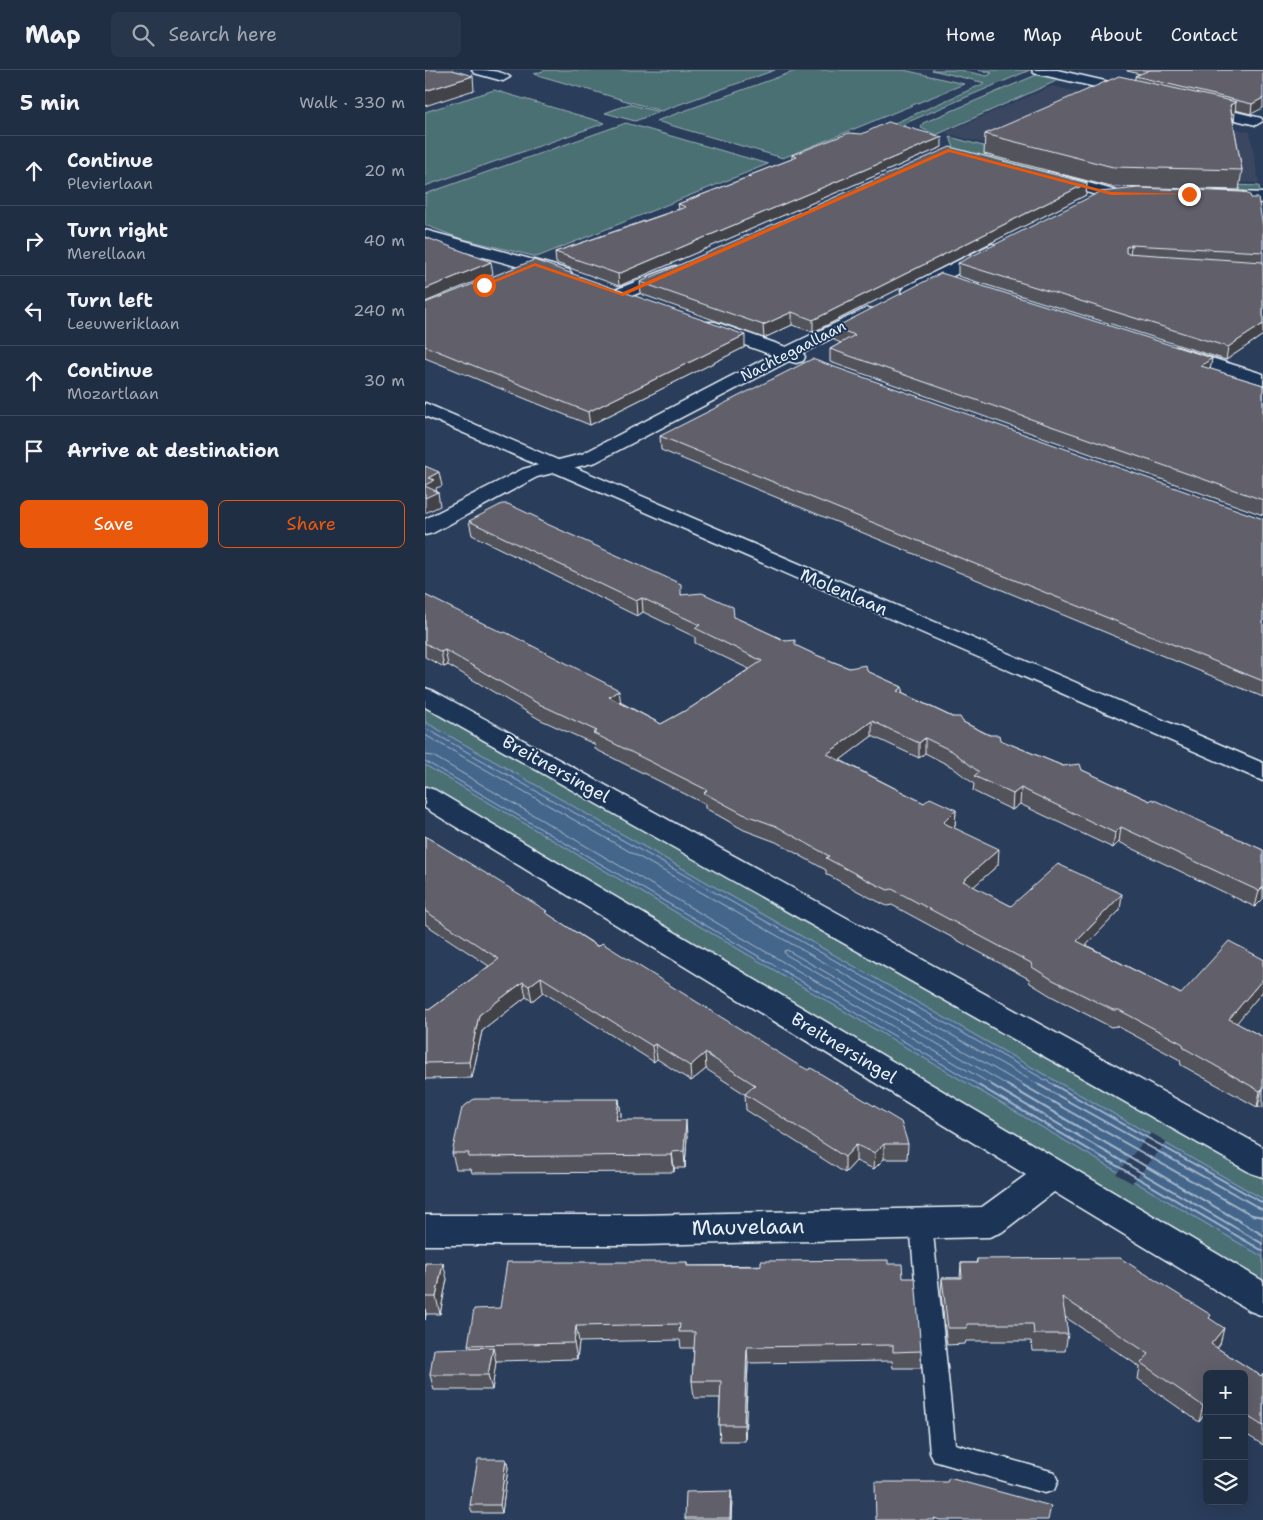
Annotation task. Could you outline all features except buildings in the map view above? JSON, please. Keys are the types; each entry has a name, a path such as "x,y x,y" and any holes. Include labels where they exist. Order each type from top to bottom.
{"street":[{"path":"479,70 503,77"},
{"path":"1039,70 1073,78 1146,91 1090,71 1073,78"},
{"path":"1188,100 1261,117"},
{"path":"1034,174 1117,193 1093,198 1079,205"},
{"path":"1198,195 1263,198"},
{"path":"425,235 450,244 535,264 578,280"},
{"name":"Nachtegaallaan","path":"425,528 530,474 589,458 595,452 1008,241"},
{"path":"621,294 694,263"},
{"path":"509,275 535,264"},
{"path":"937,278 956,283"},
{"path":"604,288 649,304"},
{"path":"695,321 813,364"},
{"path":"1155,346 1263,380"},
{"name":"Molenlaan","path":"425,409 1263,773"},
{"name":"Breitnersingel","path":"425,696 1263,1163"},
{"name":"Breitnersingel","path":"425,796 1263,1300"},
{"name":"Mauvelaan","path":"425,1230 641,1230 989,1222 1054,1173"}],"lane":[{"path":"921,1224 943,1453 1045,1481"}],"shaded area":[{"path":"1052,86 1250,132 1259,183 1112,177 945,133"}],"green space":[{"path":"546,70 775,70 661,111 534,74"},
{"path":"798,70 904,70 964,84 783,158 656,121"},
{"path":"932,70 960,70 987,76 992,73 978,70 1030,70 908,122 904,125 905,131 870,134 985,83"},
{"path":"1041,73 1063,78 936,135 921,128 923,123"},
{"path":"494,90 605,123 425,186 425,112"},
{"path":"629,104 659,112 635,121 605,113"},
{"path":"626,123 768,164 537,257 459,238 425,225 425,194"},
{"path":"950,137 1108,180 1259,186 1260,192 1096,185 954,148"},
{"path":"425,704 1263,1176 1263,1199 425,722"},
{"path":"425,765 1263,1257 1263,1286 425,785"}],"water":[{"path":"425,722 1263,1199 1263,1257 425,765"}],"pier":[{"path":"1151,1133 1167,1142 1132,1183 1116,1174"}],"route":[{"path":"484,285 535,264 621,294 948,151 1111,194 1189,194"}]}
